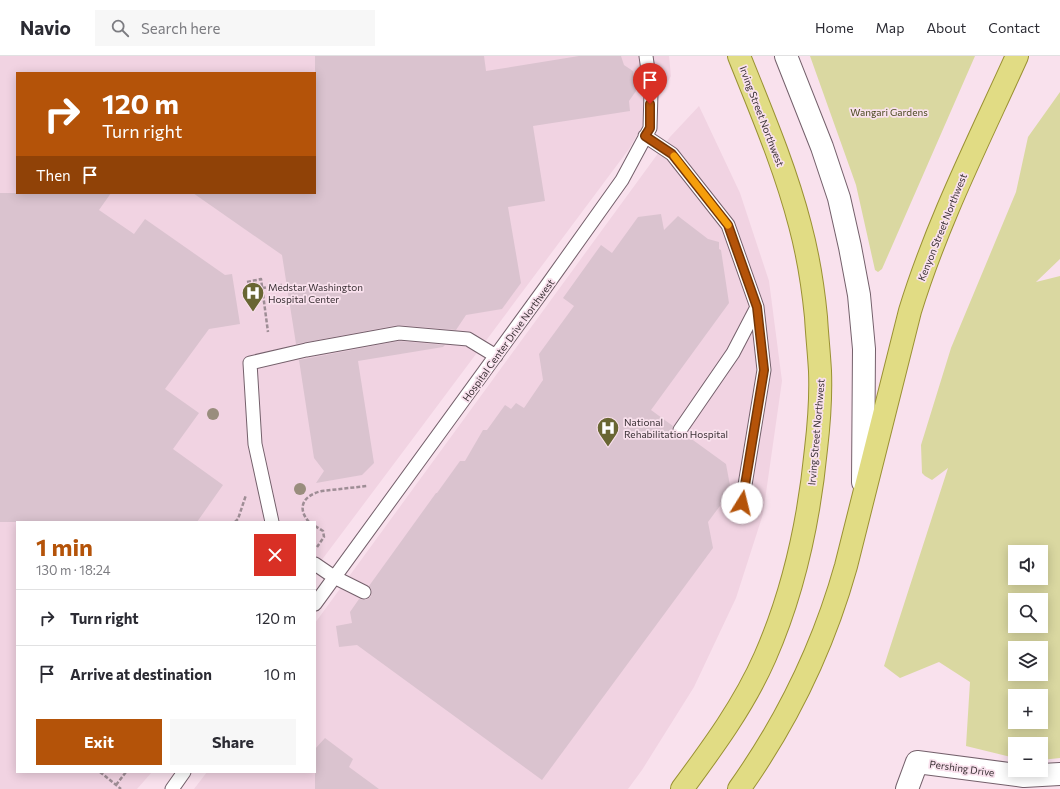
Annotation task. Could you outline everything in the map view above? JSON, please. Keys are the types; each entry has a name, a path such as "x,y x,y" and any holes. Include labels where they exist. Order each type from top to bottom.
{"main road":[{"name":"Irving Street Northwest","path":"682,789 738,710 764,658 784,610 797,563 807,516 815,462 820,402 820,373 814,295 802,231 779,159 739,56"},
{"path":"739,789 781,724 801,687 814,657 838,596 863,497 863,408 865,374 859,295 838,198 822,147 786,56"},
{"name":"Kenyon Street Northwest","path":"863,497 919,280 947,210 1017,56"},
{"name":"Pershing Drive","path":"907,789 917,762 1024,776 1060,774"}],"lane":[{"name":"Hospital Center Drive Northwest","path":"316,603 622,180 650,128 651,92 646,56"},
{"path":"645,136 672,154 728,225 757,307 764,370 742,503"},
{"path":"680,430 733,352 757,307"},
{"path":"272,521 255,444 250,362 399,333 468,339 496,356"},
{"path":"316,565 334,577 364,592"},
{"path":"172,789 183,773"}],"path":[{"path":"247,282 261,279 268,332"},
{"path":"262,288 282,285"},
{"path":"308,521 302,510 305,499 310,495 322,491 367,486"},
{"path":"236,521 247,493"},
{"path":"316,527 324,531 324,538 316,547"},
{"path":"101,773 121,789"},
{"path":"116,785 125,773"}],"shaded area":[{"name":"Medstar Washington Hospital Center","path":"0,56 669,56 671,76 629,149 316,568 316,521 16,521 16,773 151,773 137,789 0,789"},
{"name":"National Rehabilitation Hospital","path":"699,106 740,193 769,281 782,381 763,514 736,598 694,687 642,770 628,789 194,789 206,773 316,773 316,622 670,137"}],"green space":[{"name":"Wangari Gardens","path":"810,56 975,56 882,269 878,272 875,270 856,185"},
{"path":"1060,92 1060,259 1036,282 1060,276 1060,758 1048,759 1048,737 1008,737 1008,756 966,746 970,682 939,662 900,678 884,666 948,468 932,480 925,476 922,473 921,445 951,348 1016,192 1028,137"}],"building":[{"path":"315,56 484,56 486,71 579,56 621,56 624,65 633,71 636,91 629,101 630,111 533,126 545,201 508,207 521,283 502,309 466,315 456,330 398,325 296,344 282,255 194,194 316,194"},
{"path":"0,193 110,194 99,210 134,234 145,219 225,275 232,274 240,324 209,329 165,389 199,413 173,449 223,485 198,521 0,522"},
{"path":"661,214 664,230 678,216 708,239 719,242 729,303 651,410 673,426 672,430 675,436 680,438 686,435 726,464 731,491 708,522 713,548 542,780 357,645 339,647 336,626 352,623 350,612 359,599 365,600 371,596 372,591 369,586 460,461 465,461 483,430 487,430 505,405 511,409 516,403 524,408 543,380 539,354 574,306 563,298 601,245 612,253 638,217"},
{"path":"399,341 445,345 443,347 358,361 374,463 362,475 316,483 324,471 314,458 299,360"},
{"path":"325,738 353,759 349,767 379,789 315,789 316,748"}],"slow traffic":[{"path":"674,156 728,225"}],"place":[{"name":"Medstar Washington Hospital Center","path":"253,312"},
{"name":"National Rehabilitation Hospital","path":"608,448"}],"route":[{"path":"650,104 650,128 645,136 672,154 728,225 757,307 764,370 742,503"}]}
